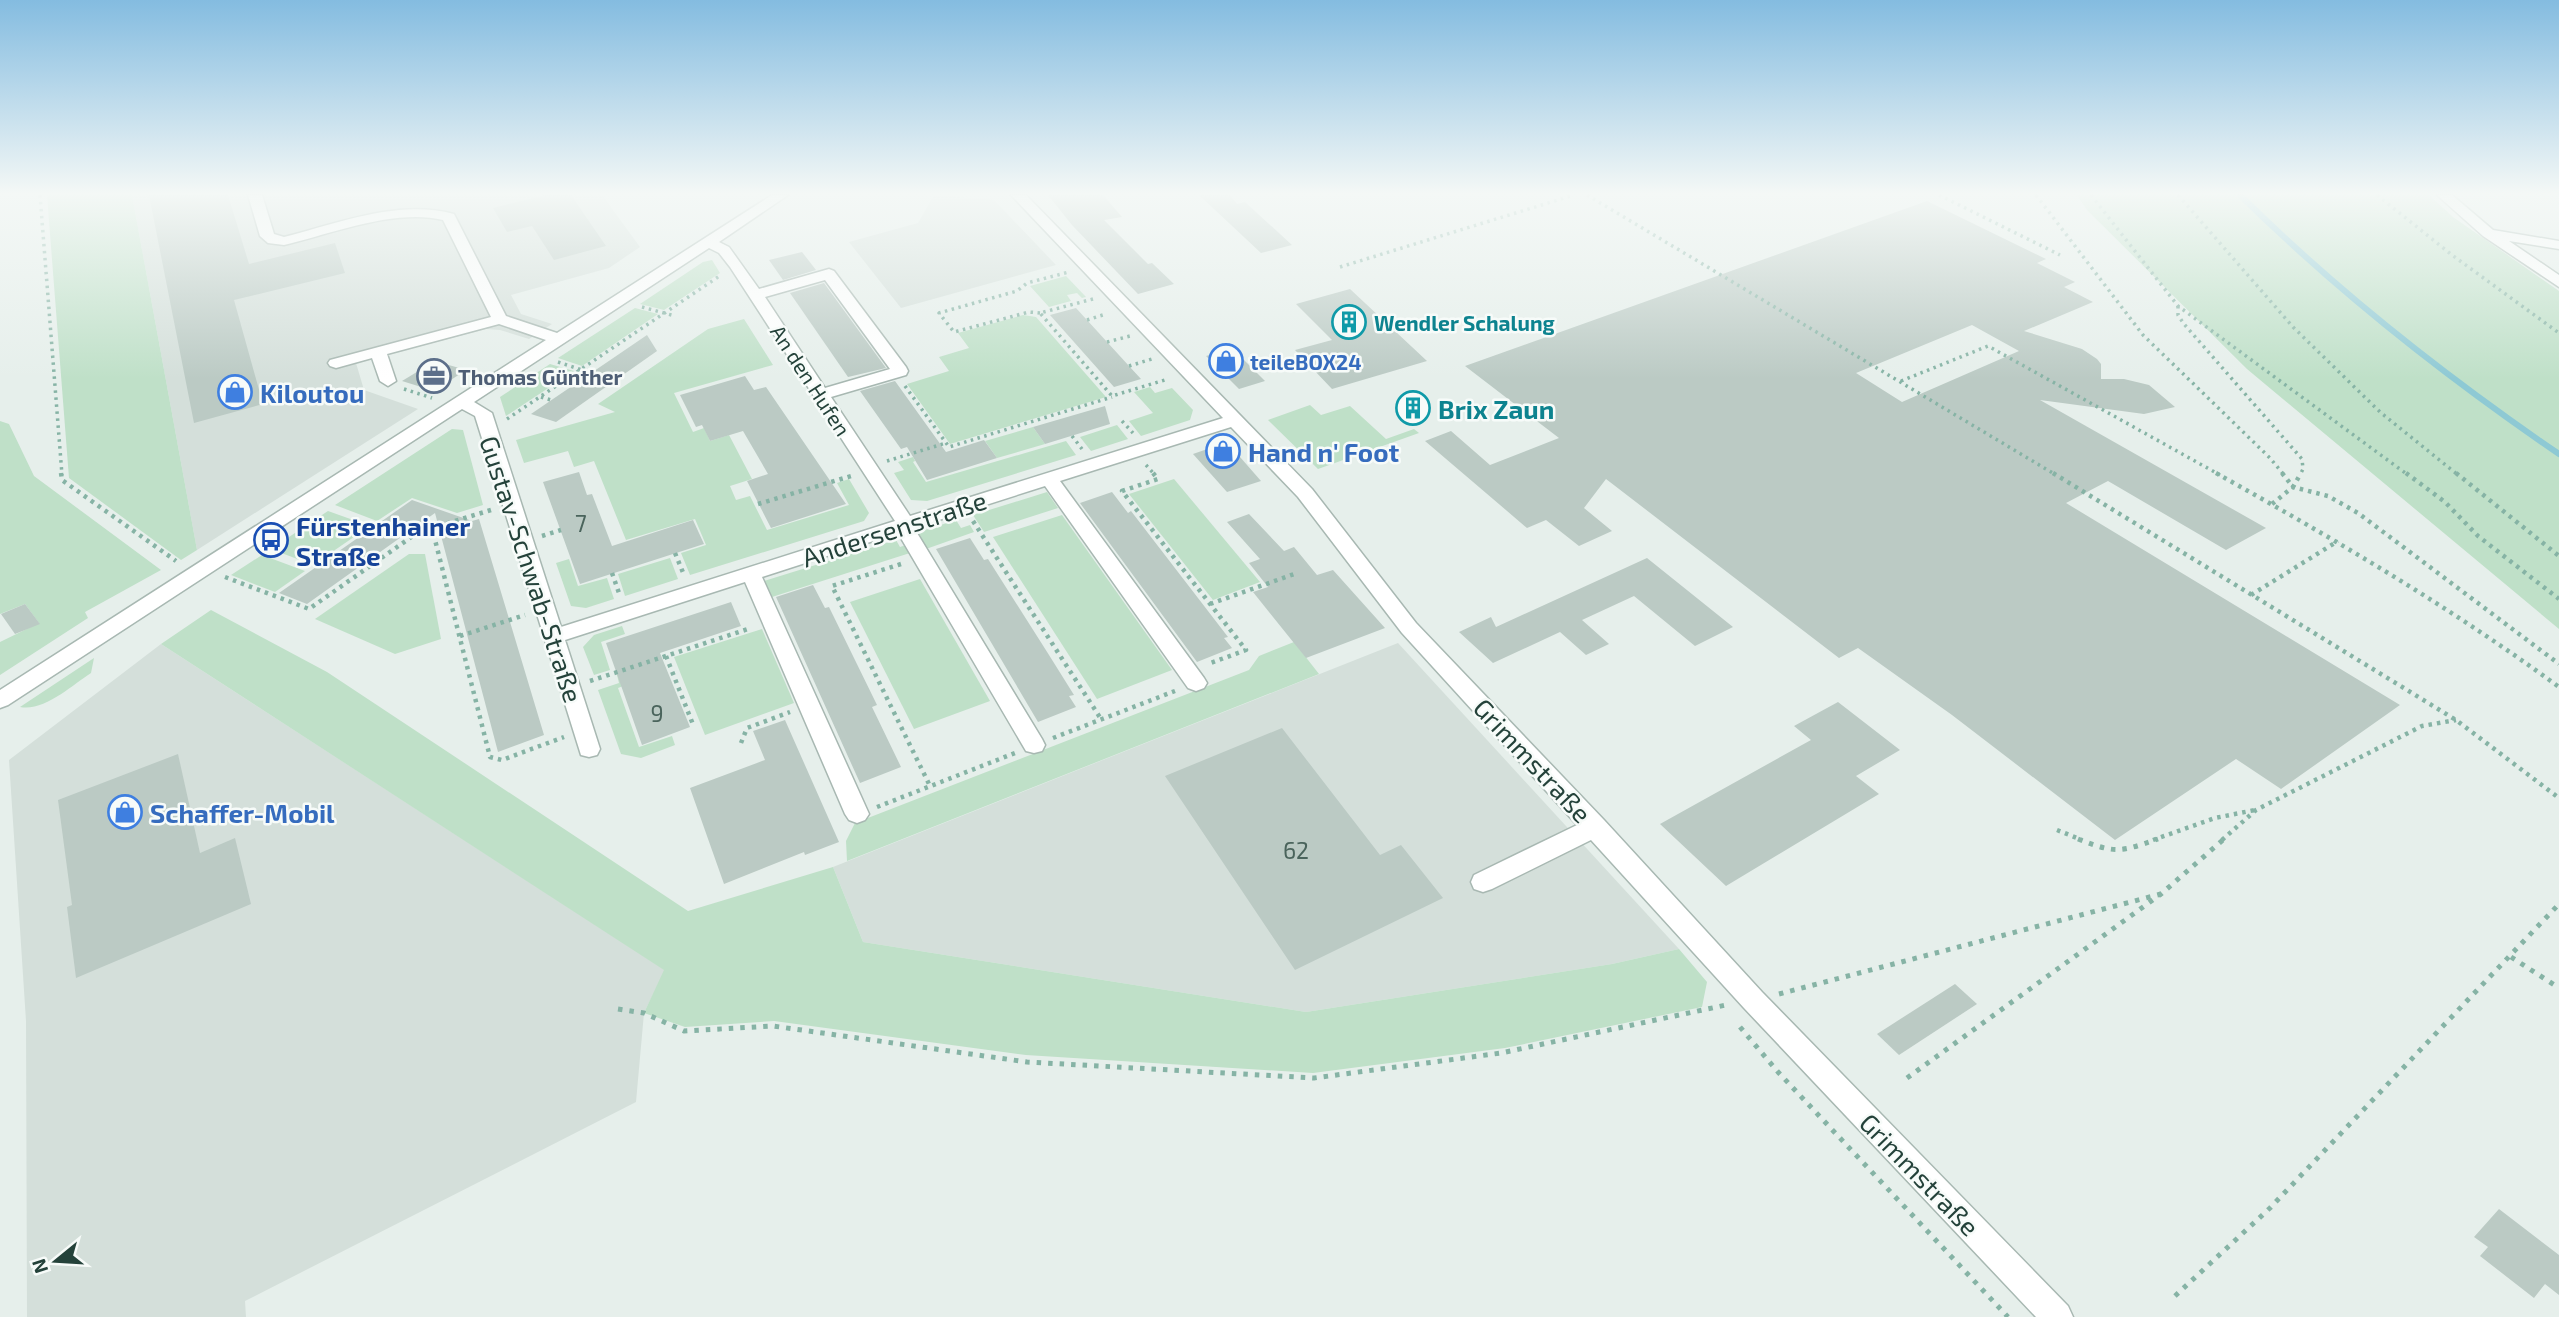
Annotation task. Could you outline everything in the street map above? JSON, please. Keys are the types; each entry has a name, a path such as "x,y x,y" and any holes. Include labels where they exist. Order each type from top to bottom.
{"street":[{"path":"469,256 500,319"},
{"path":"0,700 687,256"},
{"name":"An den Hufen","path":"729,256 870,468 1034,745"},
{"name":"Grimmstraße","path":"1077,256 1304,493 1409,628 1753,1000 2057,1317"},
{"path":"2522,256 2559,282"},
{"path":"755,295 829,274 900,371 821,395"},
{"path":"336,363 500,319 559,339"},
{"path":"379,351 388,381"},
{"name":"Gustav-Schwab-Straße","path":"461,402 483,413 586,740"},
{"name":"Andersenstraße","path":"554,636 1234,420"},
{"path":"1049,479 1191,678"},
{"path":"741,577 809,705 857,814"},
{"path":"1483,882 1596,828"}],"path":[{"path":"45,256 62,480 197,571 309,609 417,533 512,504"},
{"path":"1340,267 1374,256"},
{"path":"1690,256 2456,720 2559,797"},
{"path":"2083,256 2143,335 2270,458 2293,487 2328,496 2358,513 2559,664"},
{"path":"2139,256 2178,306 2445,502 2478,536 2559,599"},
{"path":"2232,256 2293,327 2380,412 2559,556"},
{"path":"2454,256 2559,333"},
{"path":"489,432 736,265"},
{"path":"1087,267 1027,283 1017,291 939,313 954,332 1029,312 1040,313 1112,293"},
{"path":"618,301 675,316"},
{"path":"2178,306 2178,315 2184,324 2292,444 2302,459 2303,469 2293,487 2272,504"},
{"path":"1040,313 1112,396"},
{"path":"627,338 638,341"},
{"path":"1901,382 1988,345 2339,541 2518,657 2559,687"},
{"path":"535,354 590,373"},
{"path":"903,383 949,447 1189,372"},
{"path":"388,381 391,385 433,398"},
{"path":"541,397 551,400"},
{"path":"758,504 946,443"},
{"path":"857,814 1101,719 1246,650 1122,491 1158,479 1149,469"},
{"path":"963,506 1101,719"},
{"path":"432,528 489,757 502,760 586,740"},
{"path":"2251,595 2339,541"},
{"path":"922,558 832,586 930,786"},
{"path":"1210,604 1297,573"},
{"path":"570,688 752,628 741,577"},
{"path":"460,636 545,609"},
{"path":"666,656 694,727"},
{"path":"741,743 747,727 809,705"},
{"path":"1907,1078 2161,894 2256,810 2422,726 2456,720"},
{"path":"2057,831 2108,851 2132,848 2215,818 2256,810"},
{"path":"618,1009 644,1013 684,1031 773,1026 1027,1062 1314,1078 1501,1053 1753,1000 2161,894"},
{"path":"2175,1296 2270,1208 2559,904"},
{"path":"2511,957 2559,988"},
{"path":"1753,1000 1734,1019 1778,1072 2008,1317"}],"shaded area":[{"path":"143,256 626,256 609,268 511,295 521,314 552,324 529,339 500,330 486,329 356,363 364,390 418,409 197,550"},
{"path":"860,256 1048,256 1056,265 901,308"},
{"path":"1398,643 1679,949 1612,964 1306,1012 863,942 833,867"},
{"path":"161,644 665,970 644,1013 636,1102 245,1301 246,1317 27,1317 26,1021 9,760"}],"green space":[{"path":"52,256 143,256 197,550 181,560 69,478"},
{"path":"2134,256 2510,256 2559,291 2559,629 2247,369"},
{"path":"712,260 720,273 664,310 640,304 703,262"},
{"path":"1066,276 1086,297 1082,298 1077,293 1067,295 1071,301 1049,307 1030,286"},
{"path":"635,308 658,314 582,366 558,358"},
{"path":"1023,315 1036,317 1106,397 950,444 907,384 949,371 939,357 969,348 958,333"},
{"path":"744,319 773,365 674,393 693,432 704,428 710,441 729,435 752,479 730,486 736,500 750,496 767,530 849,505 837,483 849,479 869,513 864,521 690,575 681,553 706,545 695,519 626,540 594,461 574,467 568,451 524,463 516,440 615,412 598,404 708,329"},
{"path":"550,364 574,371 506,416 500,397"},
{"path":"1150,387 1155,393 1172,388 1193,410 1190,420 1141,436 1129,421 1153,413 1134,392"},
{"path":"1310,405 1321,415 1350,406 1386,439 1414,429 1419,433 1318,469 1268,420"},
{"path":"0,421 9,424 34,476 161,570 85,612 88,618 0,675 0,642 39,623 25,604 0,614"},
{"path":"1117,425 1128,439 1091,451 1080,437"},
{"path":"1033,427 1045,444 997,458 985,441"},
{"path":"452,429 463,430 483,505 457,513 412,498 377,521 335,505"},
{"path":"1066,441 1076,455 927,501 911,500 894,473 904,470 898,462 913,457 913,462 926,482"},
{"path":"1174,479 1260,582 1213,600 1129,494"},
{"path":"1047,492 1058,508 984,532 973,515"},
{"path":"328,511 370,526 313,565 271,549"},
{"path":"1062,515 1172,670 1097,699 993,537"},
{"path":"956,520 961,528 970,525 974,532 926,549 916,533"},
{"path":"896,540 900,547 906,545 910,553 772,597 764,581"},
{"path":"409,554 425,554 441,639 395,654 315,619"},
{"path":"262,555 305,571 275,592 231,575"},
{"path":"670,558 678,579 625,596 618,574"},
{"path":"569,559 578,586 607,578 614,599 586,608 571,606 556,563"},
{"path":"920,579 990,701 914,729 850,602"},
{"path":"211,610 327,672 688,911 833,867 863,942 1306,1012 1612,964 1679,949 1707,982 1702,1007 1505,1048 1313,1073 1026,1055 774,1021 685,1027 644,1013 664,970 161,644"},
{"path":"622,626 625,634 601,642 610,670 594,675 583,647 594,635"},
{"path":"762,629 794,703 705,735 674,657"},
{"path":"1294,642 1319,674 847,861 846,841 855,823 1249,670 1259,656"},
{"path":"94,658 91,673 67,690 48,702 20,707"},
{"path":"656,662 666,670 618,688 639,747 672,736 675,745 641,758 621,754 598,690 619,683 617,675"}],"building":[{"path":"161,256 247,256 249,264 280,256 339,256 345,273 234,300 263,404 194,423"},
{"path":"784,256 805,256 816,270 783,280 769,260"},
{"path":"1102,256 1140,256 1148,264 1152,263 1174,284 1138,294"},
{"path":"1772,256 2041,256 2046,259 2037,263 2075,282 2064,287 2093,302 2024,331 2082,349 2101,364 2101,379 2124,379 2149,385 2175,407 2144,414 2040,400 2266,528 2226,550 2108,481 2066,503 2400,705 2281,789 2236,759 2115,840 1952,715 1858,648 1839,658 1606,479 1584,508 1612,531 1579,546 1546,520 1527,528 1425,441 1451,431 1490,465 1559,438 1465,366","holes":["1972,325 2019,351 1902,402 1856,373"]},
{"path":"824,283 886,368 848,377 790,293"},
{"name":"Wendler Schalung","path":"1350,289 1427,361 1332,389 1295,350 1332,340 1296,304"},
{"path":"1076,308 1141,379 1114,387 1050,315"},
{"path":"647,335 657,351 556,422 531,414"},
{"path":"1232,348 1265,381 1239,389 1206,356"},
{"path":"435,361 466,370 434,391 402,381"},
{"path":"745,376 754,390 766,387 846,504 771,528 747,481 768,474 743,431 710,441 702,425 696,427 680,395"},
{"path":"895,381 946,452 984,440 997,458 927,480 907,447 901,449 860,391"},
{"path":"1105,406 1110,424 1045,444 1033,427"},
{"path":"1216,446 1233,449 1261,481 1227,492 1193,454"},
{"path":"579,472 587,495 592,494 612,546 693,520 704,544 580,584 543,482"},
{"path":"1112,492 1128,513 1131,511 1228,637 1224,638 1232,648 1197,662 1080,503"},
{"path":"412,500 472,521 479,519 544,735 498,752 435,513 307,604 279,593"},
{"path":"1249,514 1284,551 1294,547 1317,575 1333,570 1385,628 1306,658 1253,592 1268,587 1249,563 1260,559 1227,522"},
{"path":"970,538 984,560 988,559 1049,655 1074,695 1069,696 1076,707 1038,722 936,549"},
{"path":"1647,558 1733,627 1695,646 1634,596 1582,620 1609,644 1586,655 1560,632 1493,663 1459,632 1491,617 1496,627"},
{"path":"813,585 825,608 829,607 877,705 872,707 901,767 860,783 776,597"},
{"path":"731,602 741,626 660,653 690,727 642,745 606,643"},
{"path":"25,604 40,624 15,634 1,614"},
{"path":"1838,702 1900,750 1856,776 1879,794 1726,886 1660,824 1811,740 1794,726"},
{"path":"785,720 839,842 805,855 804,852 724,884 690,788 765,760 753,731"},
{"path":"1282,728 1380,855 1401,845 1443,898 1295,970 1165,776"},
{"path":"178,754 200,853 235,838 251,904 76,978 67,907 72,905 58,800"},
{"path":"1955,984 1977,1004 1899,1055 1877,1034"},
{"path":"2499,1209 2559,1255 2559,1295 2545,1284 2534,1298 2480,1256 2488,1247 2474,1237"}],"waterway":[{"path":"2305,256 2394,332 2559,454"}],"place":[{"name":"Wendler Schalung","path":"1349,322"},
{"name":"teileBOX24","path":"1226,361"},
{"name":"Thomas Günther","path":"434,376"},
{"name":"Kiloutou","path":"235,392"},
{"name":"Brix Zaun","path":"1413,408"},
{"name":"Hand n' Foot","path":"1223,451"},
{"name":"Fürstenhainer Straße","path":"271,540"},
{"name":"Schaffer-Mobil","path":"125,812"}]}
